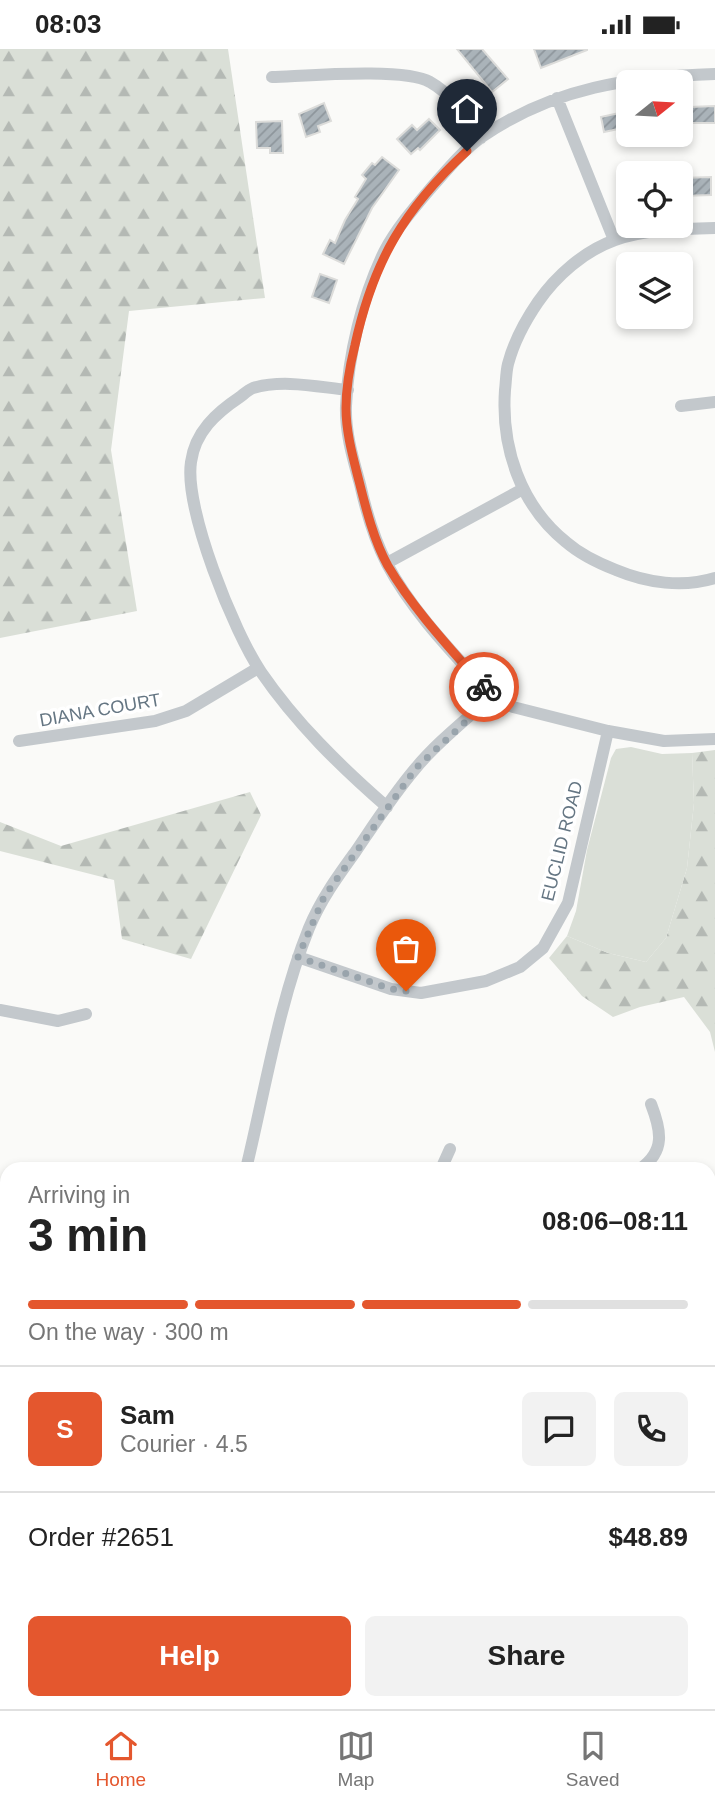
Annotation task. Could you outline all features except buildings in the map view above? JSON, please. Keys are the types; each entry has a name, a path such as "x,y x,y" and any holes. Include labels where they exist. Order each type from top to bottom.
{"street":[{"path":"715,73 666,75 614,82 557,98 512,119 481,138 452,165 407,216 384,253 362,311 350,365 346,407 350,445 365,508 387,563 413,604 492,697 513,707 608,731 664,741 715,739"},
{"path":"272,78 383,74 427,80 449,95 481,138"},
{"path":"557,98 614,240"},
{"path":"715,228 654,230 614,240 582,257 551,284 523,324 507,366 504,415 509,452 523,489 540,516 565,542 592,560 630,576 664,583 701,583 715,578"},
{"path":"348,390 291,384 252,389 215,413 201,433 191,462 194,503 215,575 236,627 258,668 282,703 340,766 387,807"},
{"path":"681,406 715,402"},
{"path":"387,563 523,489"},
{"name":"DIANA COURT","path":"19,741 155,721 186,711 258,668"},
{"path":"248,1162 298,957 324,897 416,768 492,697"},
{"name":"EUCLID ROAD","path":"298,957 391,989 421,993 486,981 520,967 543,948 568,903 608,731"},
{"path":"0,1010 58,1021 86,1014"},
{"path":"648,1162 659,1145 659,1125 651,1104"},
{"path":"444,1162 450,1149"}],"green space":[{"path":"0,49 228,49 265,298 129,311 111,450 137,611 0,638"},
{"path":"631,747 662,754 692,753 694,803 687,868 666,938 646,962 608,953 567,936 576,911 587,850 611,758 616,749"},
{"path":"715,750 715,1052 710,1032 684,997 640,1007 613,1017 582,996 549,958 567,936 608,953 646,962 666,938 687,868 694,803 692,753"},
{"path":"250,792 261,815 191,959 122,939 114,880 0,851 0,822 61,846"}],"way so far":[{"path":"406,991 391,989 298,957 324,897 416,768 445,738 492,697 484,687"}],"route":[{"path":"467,151 407,216 384,253 362,311 350,365 346,407 350,445 365,508 387,563 413,604 484,687"}]}
